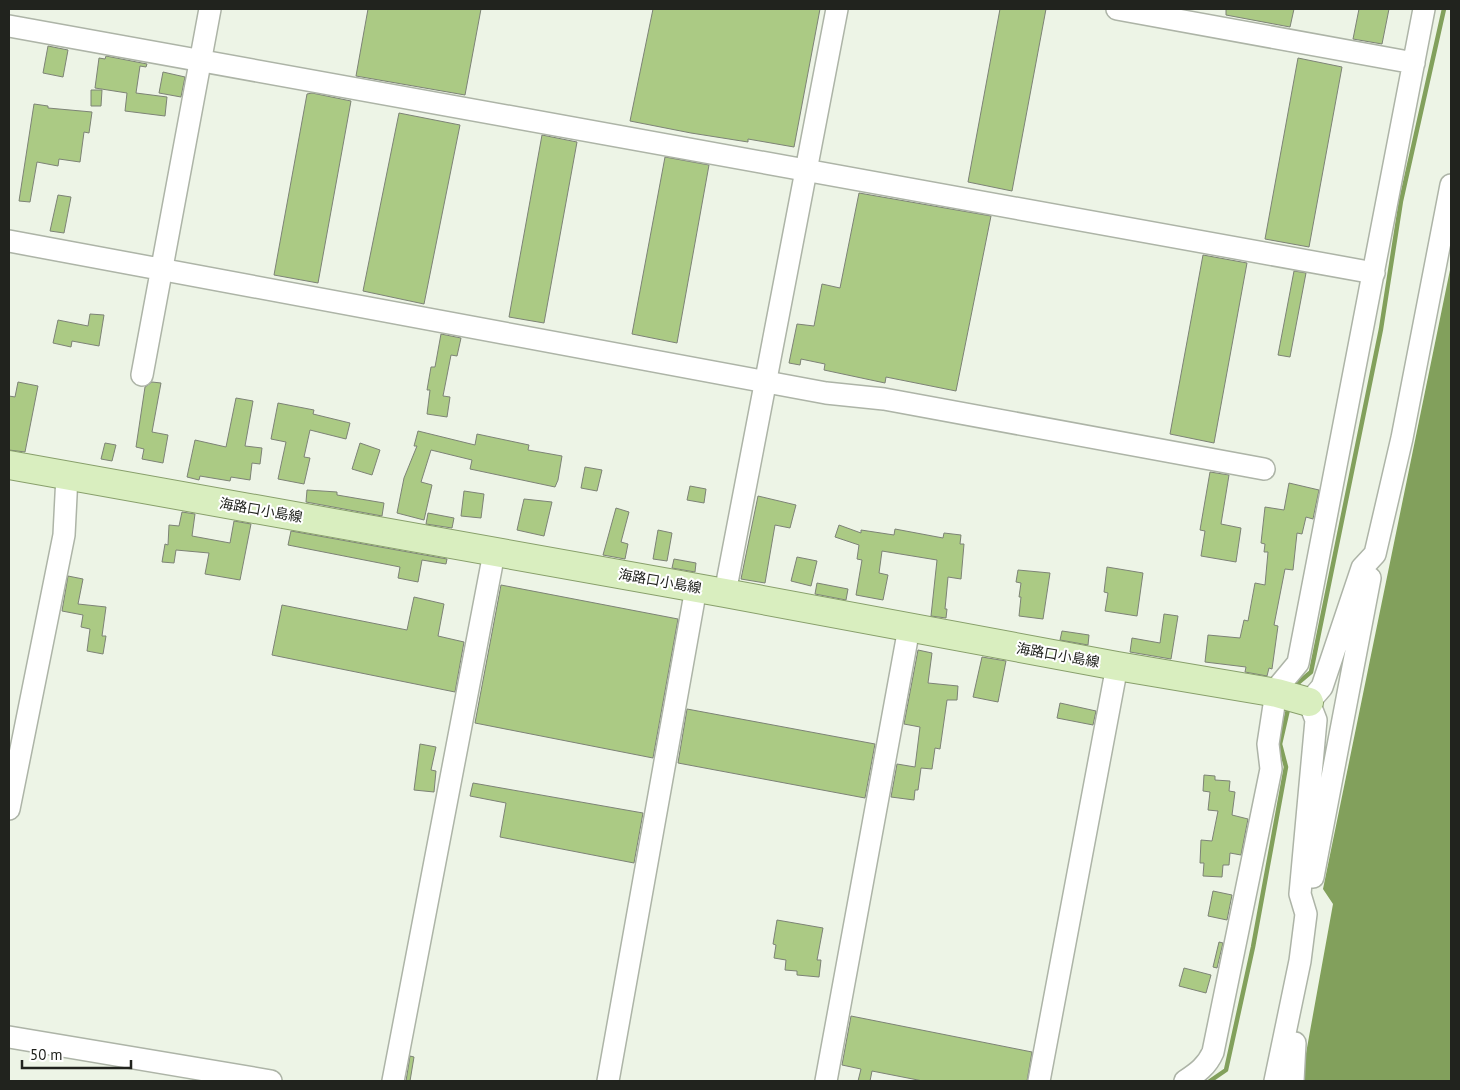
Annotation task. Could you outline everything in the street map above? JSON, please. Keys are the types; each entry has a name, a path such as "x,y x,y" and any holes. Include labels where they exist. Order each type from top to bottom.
{"main road":[{"name":"海路口小島線","path":"9,465 494,553 725,592 909,628 1289,696"}],"street":[{"path":"142,374 210,9"},
{"path":"725,592 837,9"},
{"path":"1117,9 1414,63"},
{"path":"1289,696 1298,663 1424,9"},
{"path":"9,26 201,59 1374,274"},
{"path":"1276,1081 1295,997 1306,914 1375,554 1402,438 1451,185"},
{"path":"9,241 162,270 262,286 765,381 826,392 884,399 1264,469"},
{"path":"9,809 64,534 67,476"},
{"path":"393,1081 494,553"},
{"path":"1184,1081 1202,1069 1213,1052 1271,770 1268,744 1274,705 1289,696 1322,688 1362,568 1375,554"},
{"path":"608,1081 696,588"},
{"path":"826,1081 909,628"},
{"path":"1039,1081 1117,666"},
{"path":"1289,696 1316,720 1300,894 1306,914"},
{"path":"1289,1021 1296,1044 1293,1081"},
{"path":"9,1037 271,1081"}],"shaded area":[{"path":"1451,265 1451,1081 1301,1081 1333,904 1323,889"}],"building":[{"path":"368,9 481,9 465,95 356,76"},
{"path":"653,9 820,9 794,147 748,139 748,142 691,133 630,121"},
{"path":"1000,9 1046,9 1012,191 968,182"},
{"path":"1226,9 1294,9 1290,27 1226,15"},
{"path":"1359,9 1389,9 1382,44 1353,39"},
{"path":"48,46 68,50 63,77 43,73"},
{"path":"106,56 147,64 146,67 140,66 136,93 167,97 165,116 125,111 127,93 95,88 99,58 105,59"},
{"path":"1298,58 1342,67 1309,247 1265,239"},
{"path":"163,72 185,77 181,97 159,93"},
{"path":"91,90 102,90 101,106 91,106"},
{"path":"312,93 351,101 318,283 274,275 307,94"},
{"path":"34,104 48,106 48,108 92,112 89,133 84,132 80,162 59,159 58,166 37,162 30,202 19,201"},
{"path":"399,113 460,125 424,304 363,291"},
{"path":"542,135 577,142 544,323 509,317"},
{"path":"665,157 709,165 677,343 632,334"},
{"path":"859,193 991,216 956,391 886,377 885,383 824,370 825,364 801,359 800,365 789,363 797,324 814,326 822,284 840,288"},
{"path":"58,195 71,197 64,233 50,231"},
{"path":"1203,255 1247,263 1214,443 1170,434"},
{"path":"1294,271 1306,273 1290,357 1278,355"},
{"path":"90,314 104,315 99,346 72,341 71,347 53,343 58,320 88,326"},
{"path":"441,334 461,338 457,356 451,355 443,396 450,397 447,417 427,414 430,390 427,390 431,367 435,367"},
{"path":"18,382 38,386 25,452 9,450 9,396 15,397"},
{"path":"152,382 161,383 152,432 168,435 163,463 142,459 144,449 136,447 145,387"},
{"path":"236,398 253,401 245,446 262,448 260,464 252,463 250,480 231,477 230,481 200,476 199,480 187,477 195,440 226,447"},
{"path":"278,403 314,410 313,414 350,423 346,439 310,430 304,457 310,458 304,484 278,479 286,442 271,439"},
{"path":"418,431 475,445 477,434 529,445 528,450 562,456 558,480 555,487 470,469 472,460 431,450 421,482 432,485 424,520 397,513 404,478 417,446 414,446"},
{"path":"105,443 116,445 112,461 101,459"},
{"path":"360,443 380,450 372,475 352,469"},
{"path":"585,467 602,470 597,491 581,488"},
{"path":"1210,472 1229,475 1221,524 1241,528 1236,562 1201,556 1205,531 1200,530"},
{"path":"1289,483 1319,490 1313,519 1306,517 1302,534 1297,533 1293,570 1285,569 1274,625 1278,626 1272,669 1269,668 1267,676 1245,672 1246,667 1205,662 1208,635 1240,638 1244,620 1248,621 1255,583 1265,585 1268,552 1264,552 1265,544 1261,543 1265,507 1284,510"},
{"path":"690,486 706,489 704,503 687,500"},
{"path":"307,490 337,492 337,495 384,503 382,516 306,502"},
{"path":"464,491 484,494 481,518 461,516"},
{"path":"758,496 796,505 790,528 775,525 765,583 741,579"},
{"path":"524,499 552,502 544,536 517,530"},
{"path":"616,508 629,512 621,542 628,544 625,559 603,555"},
{"path":"182,512 195,514 192,536 230,543 234,521 251,524 240,580 205,574 209,553 176,550 174,563 162,562 165,544 168,545 169,525 179,526"},
{"path":"428,513 454,518 452,528 426,524"},
{"path":"839,525 861,533 861,530 894,535 895,529 943,538 944,533 961,535 960,544 964,544 961,579 948,577 946,618 931,616 937,560 882,551 879,573 888,575 883,600 856,595 862,560 857,559 859,545 835,537"},
{"path":"658,530 672,533 667,561 653,559"},
{"path":"291,531 447,559 446,564 422,560 418,582 398,578 400,567 288,545"},
{"path":"797,557 817,561 811,586 791,581"},
{"path":"674,559 696,563 695,572 672,568"},
{"path":"1107,567 1143,573 1137,616 1105,611 1108,593 1104,592"},
{"path":"1018,570 1050,573 1043,619 1019,616 1021,583 1016,582"},
{"path":"68,576 83,579 78,604 106,607 102,636 106,636 103,654 87,651 90,629 81,627 83,615 62,611"},
{"path":"817,583 848,589 846,600 815,594"},
{"path":"501,585 678,619 653,758 475,723"},
{"path":"414,597 444,604 438,636 464,642 455,692 272,655 282,605 407,630"},
{"path":"1164,614 1178,616 1171,659 1130,652 1132,638 1160,643"},
{"path":"1062,631 1089,635 1088,645 1060,640"},
{"path":"918,650 932,653 928,683 958,686 957,700 947,700 940,749 935,748 932,769 921,768 918,790 915,790 914,800 891,797 897,764 915,767 920,727 904,724"},
{"path":"982,657 1006,661 998,702 973,697"},
{"path":"1060,703 1096,711 1093,725 1057,718"},
{"path":"687,709 875,744 865,798 678,763"},
{"path":"420,744 436,747 431,770 436,771 434,792 414,790"},
{"path":"1204,775 1215,776 1215,780 1230,781 1229,791 1235,792 1232,815 1248,819 1241,855 1230,853 1229,865 1223,865 1222,877 1203,876 1204,863 1200,863 1201,840 1212,841 1218,811 1208,810 1210,792 1203,791"},
{"path":"473,783 643,813 634,863 500,837 506,803 470,796"},
{"path":"1213,891 1232,895 1227,920 1208,916"},
{"path":"777,920 823,928 817,960 821,960 819,977 797,975 797,971 785,970 786,960 774,958 776,945 773,944"},
{"path":"1219,942 1223,943 1217,968 1213,967"},
{"path":"1184,968 1211,975 1206,993 1179,986"},
{"path":"851,1016 1032,1052 1027,1081 923,1081 872,1071 870,1081 858,1081 861,1069 842,1065"},
{"path":"410,1056 414,1057 410,1081 406,1081"}],"waterway":[{"path":"1292,688 1311,672 1381,329 1401,201 1444,9"},
{"path":"1210,1081 1226,1070 1253,947 1286,767 1280,744 1289,705"}]}
